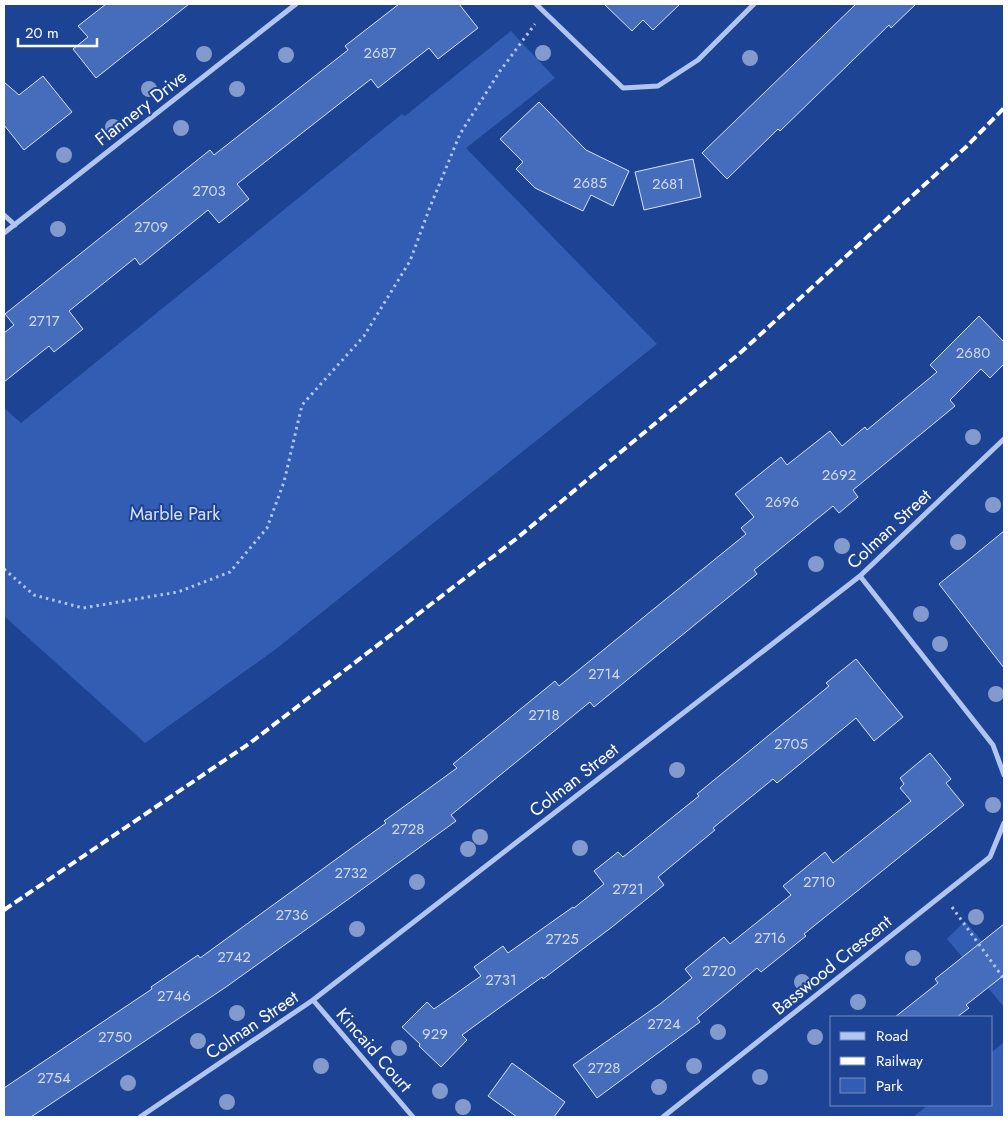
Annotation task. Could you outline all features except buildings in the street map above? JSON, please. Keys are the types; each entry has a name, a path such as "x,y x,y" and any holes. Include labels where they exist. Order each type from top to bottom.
{"street":[{"name":"Flannery Drive","path":"4,234 296,4"},
{"path":"536,4 623,88 658,86 698,60 754,4"},
{"path":"4,215 15,225"},
{"name":"Colman Street","path":"140,1117 313,1000 860,576 1004,439"},
{"path":"860,576 993,745 1004,775"},
{"name":"Basswood Crescent","path":"663,1117 990,857 1004,823"},
{"name":"Kincaid Court","path":"313,1000 413,1117"}],"path":[{"path":"4,569 34,594 84,608 178,592 230,572 267,528 284,482 302,405 364,336 374,320 410,261 460,134 500,71 544,12"},
{"path":"943,894 1004,979"}],"green space":[{"name":"Marble Park","path":"511,31 555,78 466,148 657,344 276,649 145,743 4,616 4,408 21,423 402,114 405,116"},
{"path":"965,921 1004,968 1004,1007 947,939"},
{"path":"1004,1042 1004,1117 913,1117 927,1106 993,1106 993,1051"}],"railway":[{"path":"4,910 250,743 516,539 740,353 966,147 1004,108"}]}
